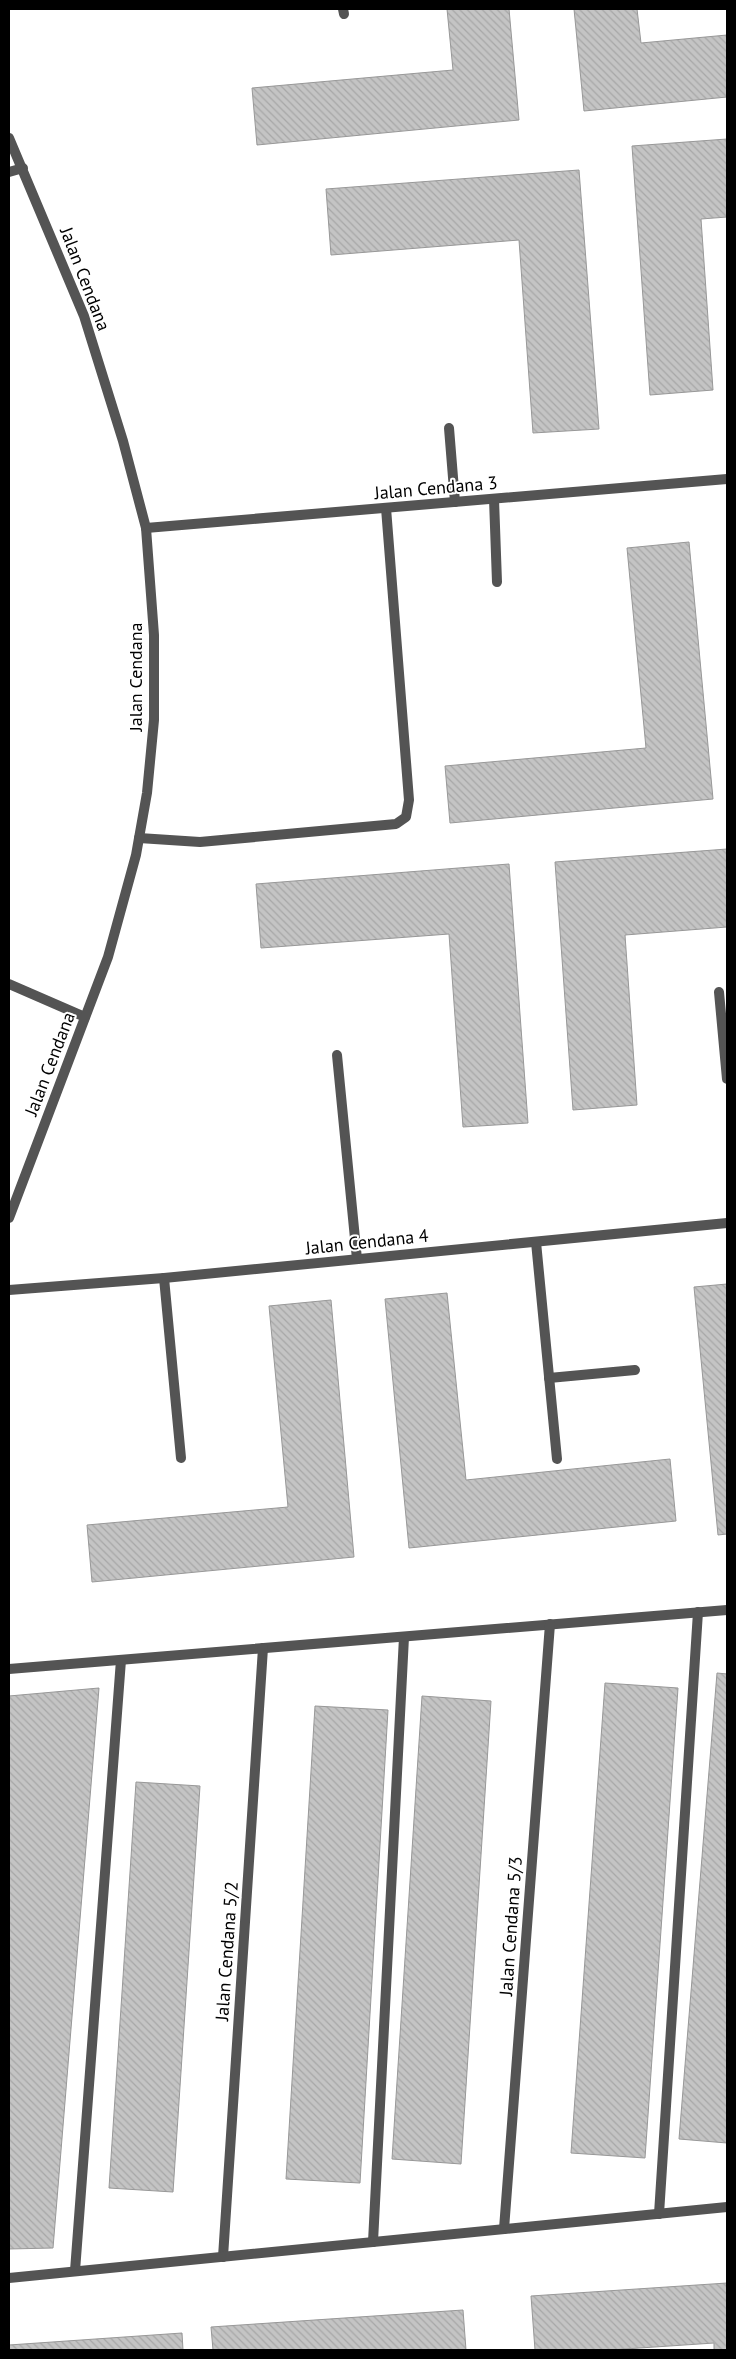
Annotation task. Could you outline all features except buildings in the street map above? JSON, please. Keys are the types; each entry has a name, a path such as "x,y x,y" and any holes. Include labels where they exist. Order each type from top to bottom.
{"street":[{"name":"Jalan Cendana","path":"9,138 84,316 146,528 154,635 154,720 147,793 139,838 108,957 9,1218"},
{"path":"9,172 22,168"},
{"path":"449,428 455,502"},
{"name":"Jalan Cendana 3","path":"146,528 727,479"},
{"path":"494,499 497,582"},
{"path":"139,838 200,842 396,824 406,817 409,800 386,508"},
{"path":"9,984 85,1017"},
{"path":"719,992 727,1079"},
{"path":"337,1055 357,1260"},
{"name":"Jalan Cendana 4","path":"9,1290 357,1260 727,1223"},
{"path":"536,1242 557,1460"},
{"path":"164,1278 181,1458"},
{"path":"549,1378 635,1370"},
{"path":"9,1669 727,1610"},
{"path":"659,2214 698,1612"},
{"name":"Jalan Cendana 5/3","path":"504,2229 550,1624"},
{"path":"373,2242 404,1636"},
{"name":"Jalan Cendana 5/2","path":"223,2257 263,1648"},
{"path":"75,2271 121,1660"},
{"path":"9,2278 727,2207"}]}
